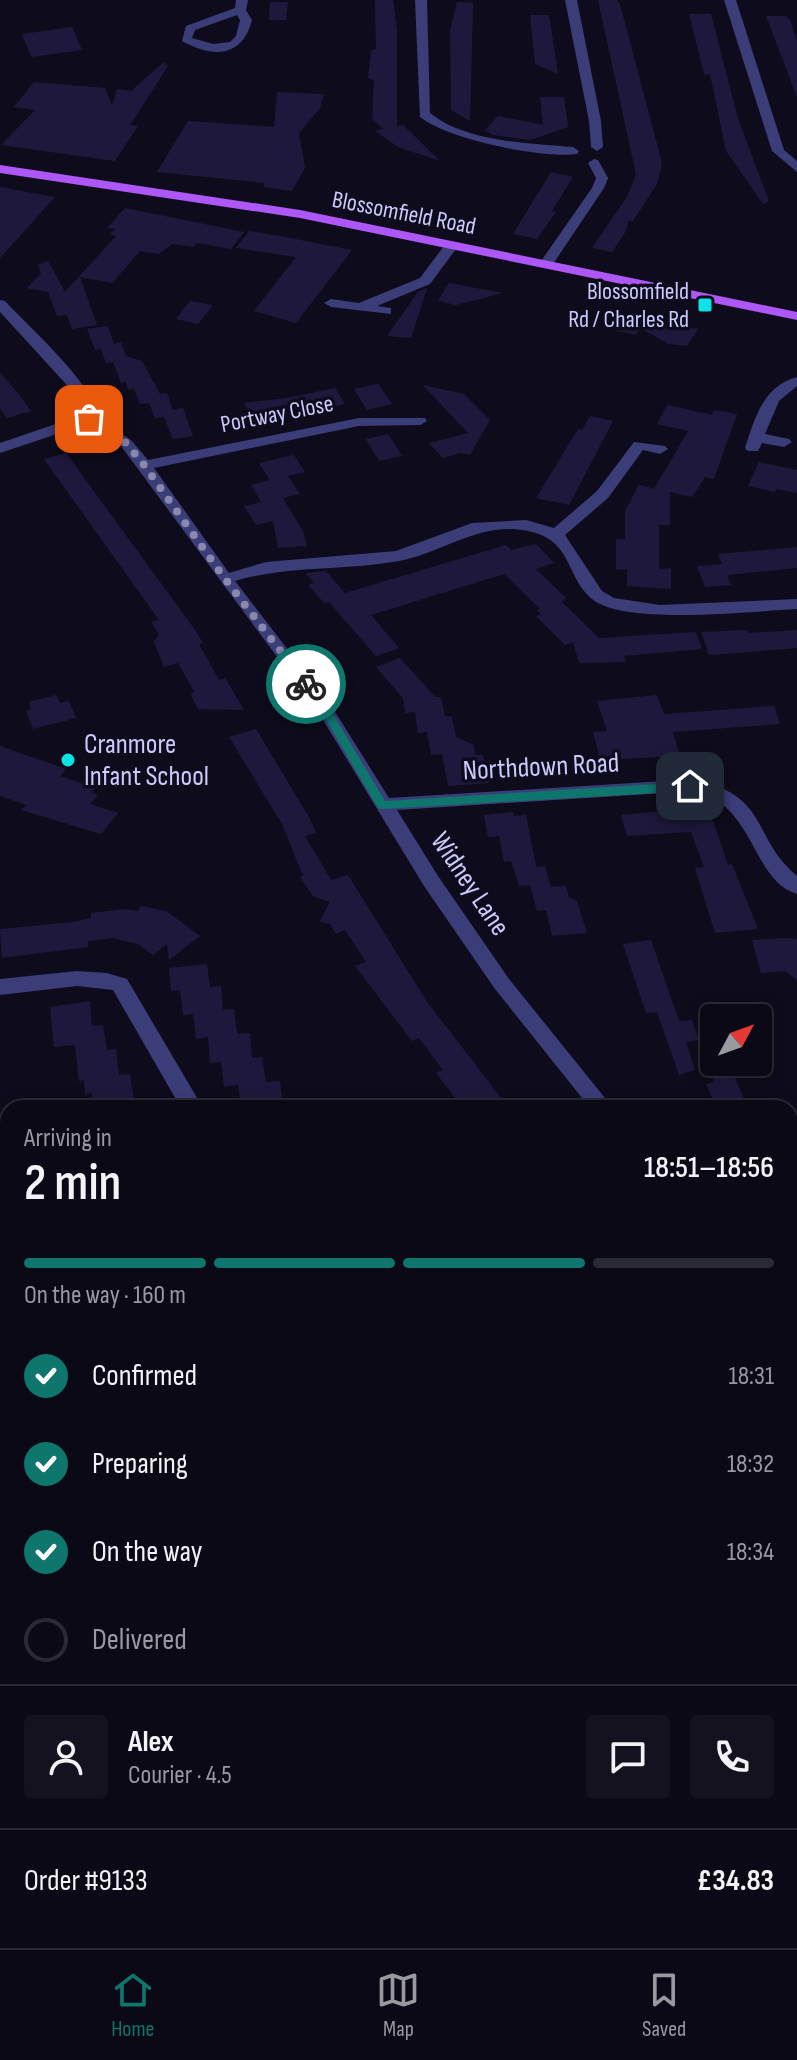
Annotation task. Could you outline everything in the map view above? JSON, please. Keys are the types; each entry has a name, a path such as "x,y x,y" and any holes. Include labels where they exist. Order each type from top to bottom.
{"main road":[{"name":"Blossomfield Road","path":"25,172 300,214 797,316"}],"street":[{"path":"421,0 424,114 431,123 447,130 539,148 573,151 579,147 597,147 607,154 606,159 594,163 576,160 571,154 573,151"},
{"path":"571,0 595,121 597,147"},
{"path":"730,0 778,151 797,168"},
{"path":"241,5 246,20 240,39 208,48 186,39 190,28 241,5"},
{"path":"546,264 598,188 602,178 594,163"},
{"path":"0,171 25,172"},
{"path":"364,306 425,281 452,245"},
{"path":"331,303 386,311"},
{"path":"0,304 82,393 81,426"},
{"path":"784,442 755,442 774,395 787,384 797,381"},
{"name":"Portway Close","path":"138,459 359,422 420,421"},
{"path":"0,448 81,426 138,459"},
{"path":"556,534 593,507 629,463 639,445 660,449"},
{"name":"Widney Lane","path":"138,459 326,711 382,805 502,984 596,1100"},
{"path":"225,579 266,567 398,556 472,528 526,525 556,534 577,561 596,594 610,603 660,610 797,604"},
{"name":"Northdown Road","path":"382,805 697,785 711,787 730,797 748,814 776,868 797,887"},
{"path":"0,987 87,978 120,984 188,1100"}],"building":[{"path":"375,0 393,0 397,30 397,126 403,125 440,161 398,147 375,131 383,129 372,118 374,81 368,78 371,51 376,49"},
{"path":"598,0 617,0 620,4 662,163 657,184 633,221 628,221 626,231 612,252 592,248 627,197 636,174"},
{"path":"270,2 288,2 286,20 269,20"},
{"path":"457,2 473,3 470,121 451,110 450,31"},
{"path":"689,14 711,14 738,119 769,201 763,204 726,151 710,74 704,74"},
{"path":"530,15 549,15 558,74 535,64"},
{"path":"766,16 785,16 790,20 797,41 797,97"},
{"path":"72,27 82,50 31,57 22,34"},
{"path":"164,62 168,66 130,125 138,126 115,161 1,145 35,110 14,107 34,82 105,88 112,105 117,89 131,91"},
{"path":"277,92 324,94 320,108 299,133 305,168 292,191 263,187 265,183 157,172 188,121 274,127"},
{"path":"540,97 564,97 568,127 530,140 493,135 485,130 498,116 543,125"},
{"path":"551,172 573,177 552,211 556,212 537,239 513,234"},
{"path":"0,187 55,197 0,258"},
{"path":"125,208 244,232 231,249 197,243 194,247 172,244 159,254 140,251 112,283 80,277 97,325 72,329 67,315 57,316 48,292 27,288 41,273 38,265 48,261 65,292 116,236 110,234 115,229 107,228"},
{"path":"249,231 352,250 296,323 254,311 296,257 236,248"},
{"path":"449,283 503,293 456,305 438,301"},
{"path":"427,288 411,338 387,336 418,292"},
{"path":"190,301 213,305 198,324 176,319"},
{"path":"621,313 698,329 687,346 669,344 640,328 636,335 613,330"},
{"path":"108,326 114,344 121,342 126,356 142,361 160,394 167,393 173,410 183,408 193,436 173,439 164,417 155,418 149,403 140,404 134,389 128,390 126,382 121,383 113,362 106,363 101,349 95,350 87,329"},
{"path":"0,373 31,411 7,418 0,409"},
{"path":"378,384 392,404 367,410 354,389"},
{"path":"423,385 464,394 490,420 470,455 460,453 443,458 429,443 468,433"},
{"path":"335,388 345,404 295,415 254,421 244,403 287,398"},
{"path":"667,405 712,415 714,410 737,414 714,479 705,477 692,497 670,492 670,525 659,525 659,569 671,568 671,589 627,586 627,570 616,569 616,539 625,539 625,511 639,485 654,489 688,431 657,424"},
{"path":"590,416 613,421 569,505 536,498 578,429 582,430"},
{"path":"388,434 402,456 379,461 366,439"},
{"path":"66,453 195,630 203,643 199,644 219,680 225,678 244,710 198,709 191,695 194,691 178,663 164,667 154,642 159,634 151,622 159,620 44,459"},
{"path":"294,455 305,472 288,476 300,494 283,498 303,531 307,546 278,548 273,521 256,525 244,506 261,502 251,485 270,480 259,463"},
{"path":"759,462 797,470 797,493 748,486"},
{"path":"536,544 554,563 536,569 567,599 561,601 599,638 696,632 702,649 624,656 626,662 579,663 573,642 565,645 536,616 541,615 537,610 540,609 504,574 371,615 399,648 376,656 329,602 324,603 308,585 314,583 306,573 326,571 345,593 506,545 511,550"},
{"path":"797,547 797,568 727,575 731,585 705,587 697,566 722,564 718,554"},
{"path":"747,630 748,633 797,630 797,648 709,655 701,632"},
{"path":"400,658 435,697 441,697 445,716 452,717 456,737 474,745 475,755 483,755 489,783 448,786 442,754 431,755 427,732 418,733 415,712 405,713 403,698 376,667"},
{"path":"56,695 60,703 69,701 76,718 33,729 26,711 31,709 29,702"},
{"path":"657,695 664,714 774,706 780,724 673,732 680,756 600,760 593,732 607,731 597,701"},
{"path":"256,729 310,819 316,833 305,836 331,880 348,875 427,1002 503,1100 456,1100 436,1073 443,1070 419,1038 412,1041 355,966 366,962 345,930 336,934 330,924 319,922 330,902 313,896 300,877 303,876 282,824 229,737"},
{"path":"0,746 66,769 60,776 95,788 91,792 98,795 90,804 118,813 101,834 21,810 26,805 0,796"},
{"path":"684,809 685,813 710,811 728,865 732,864 758,929 715,933 695,868 704,867 691,832 627,836 621,815"},
{"path":"513,812 514,816 526,815 536,867 545,866 551,887 566,886 569,897 577,901 587,933 552,936 546,910 537,911 530,885 519,886 511,861 504,862 499,836 488,837 484,815"},
{"path":"141,906 166,911 200,936 169,960 167,944 153,955 138,944 112,938 88,941 88,947 2,958 0,929 74,922 91,918 91,913 125,909 138,911"},
{"path":"797,939 797,980 785,971 761,973 752,940"},
{"path":"651,940 679,1021 692,1020 699,1040 686,1042 695,1070 679,1075 657,1012 646,1013 623,944"},
{"path":"207,964 210,987 221,986 223,1010 234,1009 237,1034 250,1033 252,1058 262,1057 266,1082 280,1081 282,1100 240,1100 238,1085 224,1087 221,1062 210,1063 208,1037 196,1039 193,1014 183,1015 180,990 171,991 169,968"},
{"path":"90,1001 92,1026 103,1025 107,1050 116,1049 119,1075 130,1074 134,1100 93,1100 92,1093 85,1094 84,1080 79,1081 75,1045 54,1047 50,1007"},
{"path":"712,1076 734,1076 745,1100 713,1100 706,1084 714,1082"}],"way so far":[{"path":"89,419 126,443 306,684"}],"place":[{"name":"Blossomfield Rd / Charles Rd","path":"705,305"},
{"name":"Cranmore Infant School","path":"68,760"}],"route":[{"path":"306,684 326,711 382,805 690,786"}]}
